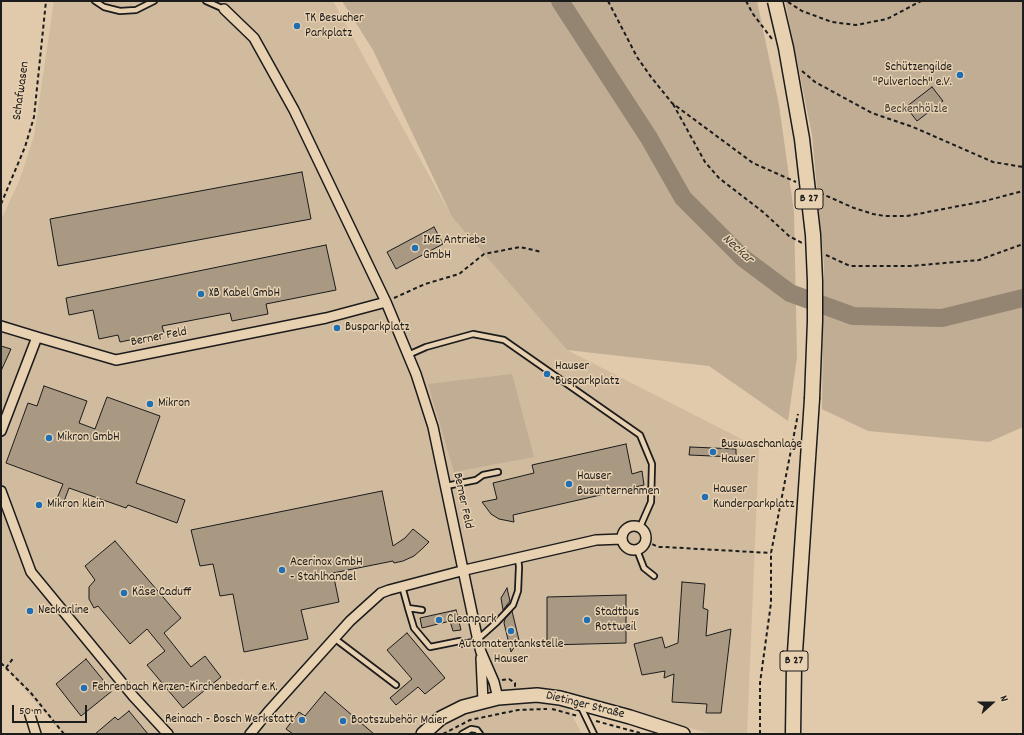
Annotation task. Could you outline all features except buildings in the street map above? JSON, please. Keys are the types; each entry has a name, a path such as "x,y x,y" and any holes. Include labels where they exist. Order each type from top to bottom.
{"main road":[{"name":"B 27","path":"775,1 786,48 802,139 813,235 815,281 812,399 794,668 793,734"}],"street":[{"name":"Berner Feld","path":"224,9 254,38 294,110 386,302 416,374 433,427 462,570 481,652 494,682 498,698"},
{"name":"Berner Feld","path":"1,326 116,360 326,318 386,302"},
{"path":"1,431 37,337"},
{"path":"1,491 31,572 133,696 168,734"},
{"path":"629,527 640,527 645,533 646,541 641,548 637,550 627,548 622,539 624,532 629,527"},
{"path":"250,734 356,614 381,593 462,570 596,540 622,539"},
{"name":"Berner Feld","path":"481,652 483,701"},
{"name":"Dietinger Straße","path":"422,734 441,718 463,707 498,698 537,694 560,698 630,717 683,734"},
{"path":"30,715 36,734"}],"lane":[{"path":"95,1 104,7 120,11 136,10 154,1"},
{"path":"206,1 224,9"},
{"path":"408,355 426,347 474,334 504,340 640,435 652,464 651,502 640,527"},
{"path":"446,486 476,480 483,475 498,472"},
{"path":"637,550 644,568 654,576"},
{"path":"402,586 414,628 430,647 460,640 463,644 478,640 498,622 513,605 518,591 518,558"},
{"path":"408,608 422,610"},
{"path":"334,638 396,686"},
{"path":"580,704 594,734"},
{"path":"462,734 471,729 477,730 480,734"}],"path":[{"name":"Schafwasen","path":"1,204 25,147 34,117 46,1"},
{"path":"746,1 753,14 774,43"},
{"path":"786,1 802,11 832,22 856,25 887,19 921,1"},
{"path":"799,68 814,82 872,113 913,127 993,162 1023,167"},
{"path":"672,103 706,162 719,178 763,212 789,236 806,245"},
{"path":"824,254 850,266 911,266 979,260 1023,244"},
{"path":"386,302 426,284 459,274 484,254 520,247 542,252"},
{"path":"760,734 760,684 771,603 771,553 800,407"},
{"path":"646,541 658,547 771,553"},
{"path":"6,668 14,657"},
{"path":"1,663 31,693 64,734"},
{"path":"443,734 470,720 518,710 549,709 643,734"}],"shaded area":[{"path":"54,1 333,1 452,217 567,350 759,448 747,734 711,734 559,691 582,734 63,734 1,660 1,220 20,179 34,136"}],"green space":[{"path":"342,1 757,1 779,105 794,212 797,357 788,421 709,366 567,350 452,217 373,50"},
{"name":"Beckenhölzle","path":"785,1 1023,1 1023,427 989,442 868,431 822,409 824,265 812,135"},
{"path":"512,374 534,457 454,472 428,384"}],"waterway":[{"name":"Neckar","path":"560,1 649,138 683,198 743,258 790,293 853,316 942,318 1023,298"}],"place":[{"name":"TK Besucher Parkplatz","path":"297,26"},
{"name":"Schützengilde \"Pulverloch\" e.V.","path":"960,75"},
{"name":"IME Antriebe GmbH","path":"415,248"},
{"name":"XB Kabel GmbH","path":"201,294"},
{"name":"Busparkplatz","path":"337,328"},
{"name":"Hauser Busparkplatz","path":"547,374"},
{"name":"Mikron","path":"150,404"},
{"name":"Mikron GmbH","path":"49,438"},
{"name":"Buswaschanlage Hauser","path":"713,452"},
{"name":"Hauser Busunternehmen","path":"569,484"},
{"name":"Hauser Kunderparkplatz","path":"705,497"},
{"name":"Mikron klein","path":"39,505"},
{"name":"Acerinox GmbH - Stahlhandel","path":"282,570"},
{"name":"Käse Caduff","path":"124,593"},
{"name":"Neckarline","path":"30,611"},
{"name":"Cleanpark","path":"439,620"},
{"name":"Stadtbus Rottweil","path":"587,620"},
{"name":"Automatentankstelle Hauser","path":"511,631"},
{"name":"Fehrenbach Kerzen-Kirchenbedarf e.K.","path":"84,688"},
{"name":"Reinach - Bosch Werkstatt","path":"302,720"},
{"name":"Bootszubehör Maier","path":"343,721"}]}
